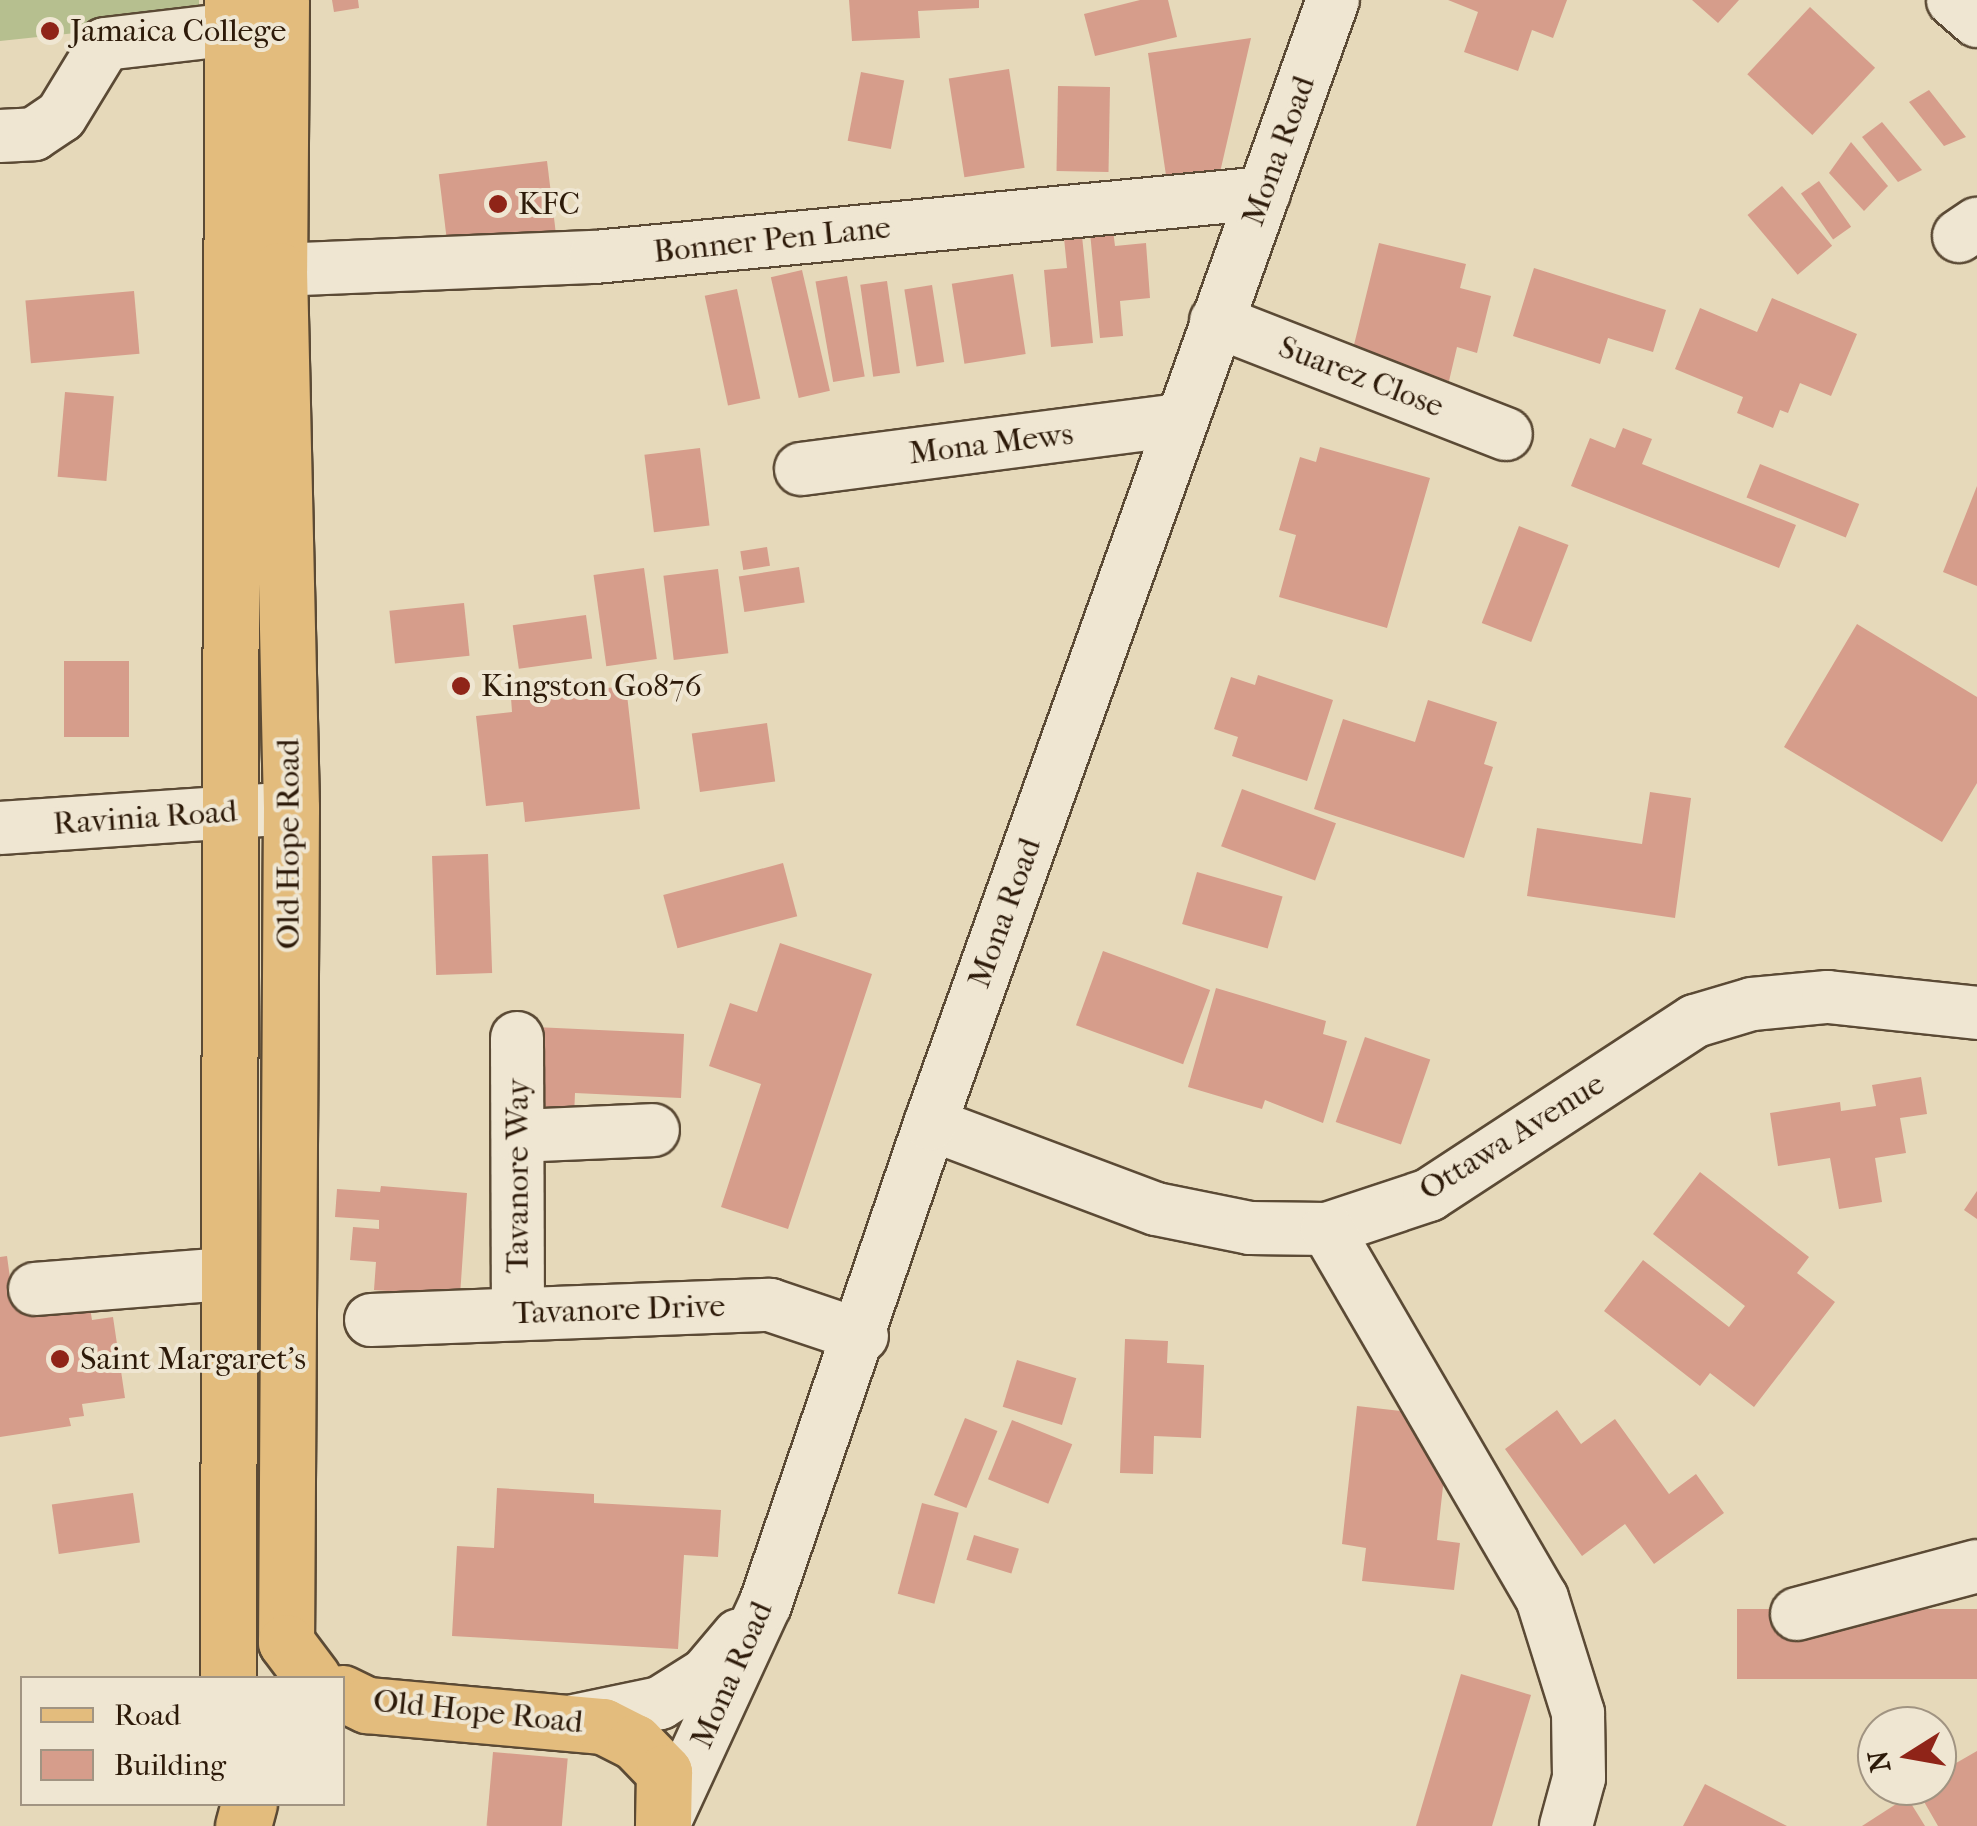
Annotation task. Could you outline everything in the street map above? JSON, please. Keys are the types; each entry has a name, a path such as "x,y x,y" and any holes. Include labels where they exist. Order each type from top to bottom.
{"main road":[{"name":"Old Hope Road","path":"281,0 278,270 291,808 286,1642 312,1676"},
{"name":"Old Hope Road","path":"228,1676 226,1274 234,812 232,15"},
{"name":"Old Hope Road","path":"351,1704 603,1726 635,1742 664,1772 664,1823"}],"street":[{"name":"Mona Road","path":"664,1823 766,1604 862,1336 930,1124 1333,0"},
{"path":"1953,0 1977,21"},
{"path":"0,136 34,134 61,116 105,44 232,15"},
{"name":"Bonner Pen Lane","path":"278,270 594,258 1264,193"},
{"name":"Suarez Close","path":"1216,321 1506,434"},
{"name":"Mona Mews","path":"801,469 1180,420"},
{"name":"Ravinia Road","path":"0,828 291,808"},
{"name":"Ottawa Avenue","path":"930,1124 1156,1209 1250,1228 1326,1229 1428,1195 1695,1020 1752,1004 1828,997 1977,1013"},
{"name":"Tavanore Way","path":"517,1038 518,1314"},
{"path":"518,1136 653,1130"},
{"path":"1326,1229 1542,1598 1578,1714 1578,1778 1566,1826"},
{"path":"36,1289 226,1274"},
{"name":"Tavanore Drive","path":"371,1320 770,1306 862,1336"},
{"path":"1797,1614 1977,1566"},
{"path":"574,1721 660,1703 706,1674 766,1604"}],"green space":[{"name":"Jamaica College","path":"0,0 199,0 199,20 0,41"}],"building":[{"path":"332,0 358,0 359,8 334,12"},
{"path":"849,0 979,0 979,8 918,11 920,38 852,41"},
{"path":"1140,0 1168,0 1177,37 1095,56 1084,14"},
{"path":"1448,0 1567,0 1553,38 1532,30 1518,71 1464,52 1478,12"},
{"path":"1692,0 1739,0 1718,23"},
{"path":"1810,7 1875,68 1812,135 1747,74"},
{"path":"1251,38 1218,181 1168,189 1148,53"},
{"path":"1009,69 1025,168 964,177 949,79"},
{"path":"861,72 904,80 891,149 848,141"},
{"path":"1058,86 1110,87 1109,172 1057,171"},
{"path":"1929,90 1966,137 1944,146 1909,102"},
{"path":"1882,122 1922,170 1898,182 1862,137"},
{"path":"1851,142 1888,186 1864,211 1829,173"},
{"name":"KFC","path":"547,161 556,233 448,247 439,174"},
{"path":"1819,181 1851,227 1833,239 1801,194"},
{"path":"1782,186 1832,246 1798,275 1748,215"},
{"path":"1113,230 1115,246 1146,243 1150,298 1120,301 1123,336 1100,338 1090,232"},
{"path":"1082,236 1093,343 1051,347 1044,270 1067,268 1064,238"},
{"path":"1379,243 1466,264 1460,288 1491,296 1477,353 1457,347 1449,381 1351,357"},
{"path":"1534,268 1666,310 1653,352 1608,338 1600,364 1513,336"},
{"path":"802,270 830,391 799,398 771,277"},
{"path":"1013,274 1026,354 964,364 952,284"},
{"path":"847,276 865,376 833,382 815,282"},
{"path":"887,281 900,373 873,377 860,285"},
{"path":"932,285 944,362 917,366 904,289"},
{"path":"737,289 760,399 728,405 705,296"},
{"path":"134,291 139,354 31,363 25,300"},
{"path":"1772,298 1857,334 1831,396 1800,383 1788,413 1780,410 1773,428 1737,413 1743,397 1675,369 1700,308 1757,332"},
{"path":"65,392 114,396 106,481 58,477"},
{"path":"1623,428 1652,439 1642,464 1796,525 1779,568 1571,486 1590,438 1615,448"},
{"path":"1320,447 1430,478 1387,628 1279,597 1296,535 1279,530 1300,457 1316,462"},
{"path":"700,448 710,525 654,532 644,455"},
{"path":"1760,464 1859,504 1846,537 1747,497"},
{"path":"1977,486 1977,586 1943,572"},
{"path":"1519,526 1568,545 1531,642 1482,623"},
{"path":"767,547 770,566 743,570 740,551"},
{"path":"799,567 805,603 744,612 739,577"},
{"path":"644,568 657,659 606,666 593,575"},
{"path":"718,569 728,653 674,660 663,576"},
{"path":"464,603 470,656 395,664 389,611"},
{"path":"586,615 592,659 519,669 513,625"},
{"path":"1857,624 1977,697 1977,783 1942,842 1784,747"},
{"path":"64,661 129,661 129,737 64,737"},
{"path":"1258,675 1333,700 1307,781 1232,756 1238,737 1214,729 1231,677 1255,685"},
{"path":"626,686 640,809 525,822 523,802 486,806 476,716 512,712 511,698"},
{"path":"1428,700 1497,722 1484,764 1493,767 1464,858 1314,809 1343,719 1415,742"},
{"path":"767,723 775,781 700,792 692,734"},
{"path":"1242,789 1336,823 1315,881 1221,846"},
{"path":"1650,792 1691,798 1675,918 1527,896 1537,828 1642,844"},
{"path":"488,854 492,973 436,975 432,856"},
{"path":"783,863 797,916 677,948 663,895"},
{"path":"1197,872 1283,897 1268,948 1182,924"},
{"path":"780,943 872,974 788,1229 721,1207 761,1084 709,1066 730,1003 757,1012"},
{"path":"1103,951 1210,990 1183,1064 1076,1025"},
{"path":"1216,988 1326,1021 1323,1034 1347,1041 1323,1123 1265,1100 1262,1109 1188,1087"},
{"path":"535,1027 684,1034 681,1098 575,1093 574,1117 538,1115"},
{"path":"1365,1037 1430,1059 1401,1145 1336,1122"},
{"path":"1921,1077 1927,1114 1900,1118 1906,1153 1875,1158 1882,1202 1839,1209 1830,1158 1778,1166 1770,1113 1840,1102 1841,1111 1876,1106 1872,1085"},
{"path":"1700,1172 1809,1257 1797,1273 1835,1302 1754,1407 1710,1373 1700,1386 1604,1311 1643,1260 1729,1327 1745,1306 1653,1234"},
{"path":"381,1186 467,1193 460,1296 374,1290 376,1262 350,1260 353,1227 379,1229 379,1220 335,1217 337,1189 380,1192"},
{"path":"1977,1191 1977,1219 1964,1210"},
{"name":"Saint Margaret's","path":"7,1256 13,1300 87,1289 92,1320 113,1317 125,1398 82,1404 84,1416 69,1418 71,1426 0,1437 0,1257"},
{"path":"1125,1339 1168,1341 1167,1363 1204,1365 1201,1438 1154,1436 1153,1474 1120,1473"},
{"path":"1017,1360 1076,1378 1062,1425 1003,1407"},
{"path":"1357,1406 1427,1414 1423,1448 1447,1451 1437,1540 1460,1543 1454,1590 1362,1581 1366,1548 1342,1544"},
{"path":"1557,1410 1581,1444 1615,1419 1669,1494 1696,1474 1724,1513 1654,1564 1625,1524 1582,1556 1505,1449"},
{"path":"965,1418 997,1431 966,1508 934,1495"},
{"path":"1012,1420 1072,1444 1048,1504 988,1479"},
{"path":"497,1488 594,1494 594,1503 721,1510 718,1557 684,1555 678,1649 452,1636 457,1546 494,1548"},
{"path":"133,1493 140,1543 59,1554 52,1504"},
{"path":"922,1503 959,1513 934,1604 898,1594"},
{"path":"974,1535 1019,1549 1011,1574 966,1560"},
{"path":"1737,1609 1977,1609 1977,1679 1737,1679"},
{"path":"1461,1674 1531,1695 1492,1826 1416,1826"},
{"path":"1977,1751 1977,1826 1938,1826 1926,1806 1957,1806 1957,1762"},
{"path":"493,1752 568,1759 562,1826 487,1826"},
{"path":"1705,1784 1787,1826 1683,1826"},
{"path":"1893,1806 1913,1806 1925,1826 1862,1826"}],"place":[{"name":"Jamaica College","path":"50,31"},
{"name":"KFC","path":"498,204"},
{"name":"Kingston Go876","path":"461,686"},
{"name":"Saint Margaret's","path":"60,1359"}]}
